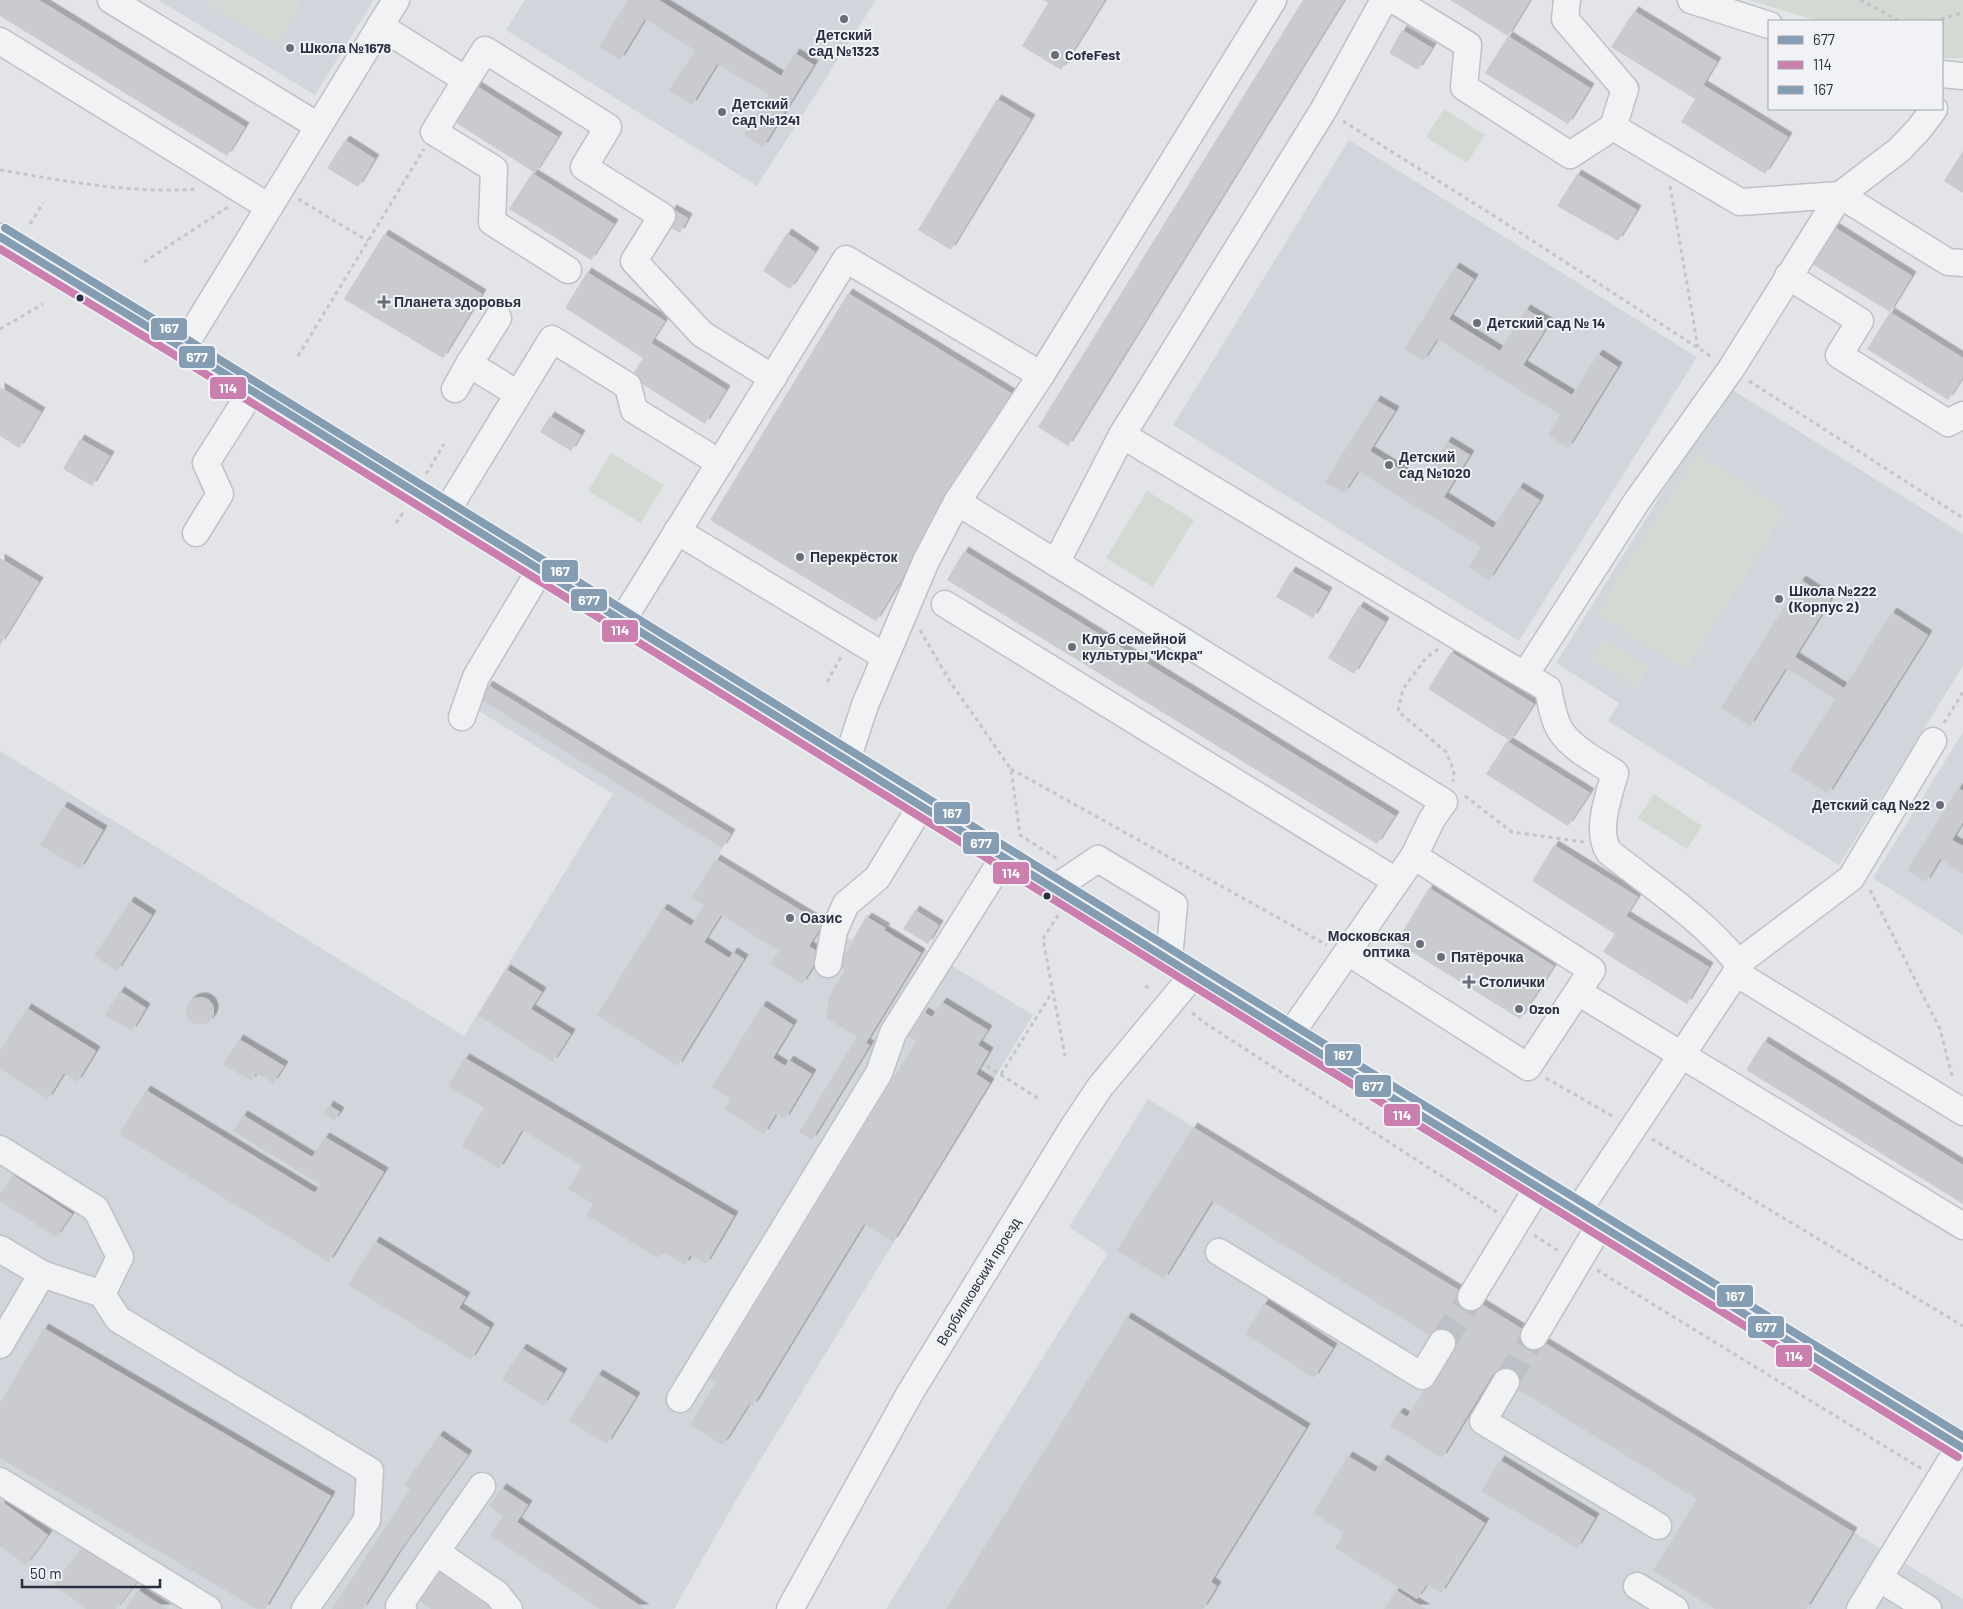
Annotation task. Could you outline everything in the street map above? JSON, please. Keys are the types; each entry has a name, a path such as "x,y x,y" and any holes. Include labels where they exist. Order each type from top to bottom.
{"street":[{"path":"111,0 318,126"},
{"path":"183,348 258,194 318,126 396,0"},
{"path":"847,760 884,656 926,560 957,502 1041,375 1272,0"},
{"path":"1056,563 1122,434 1324,109 1384,0"},
{"path":"1394,0 1468,45 1464,87 1570,155 1613,127 1625,89 1565,19 1567,0"},
{"path":"1690,0 1768,25"},
{"path":"380,26 466,80"},
{"path":"0,40 258,194"},
{"path":"568,270 492,222 494,169 434,132 485,50 608,127 584,167 662,216 634,261 702,334 773,378"},
{"path":"1525,675 1637,501 1731,369 1840,195 1899,150 1920,129 1933,110"},
{"path":"1613,127 1740,202 1840,195 1948,262 1963,263"},
{"path":"0,237 183,348 251,392 1290,1035 1961,1447 1860,1609"},
{"path":"622,621 846,259 1041,375"},
{"path":"1788,276 1860,321 1840,355 1948,423 1963,415"},
{"path":"455,389 498,318"},
{"path":"446,512 552,340 628,386 634,410 720,463"},
{"path":"469,364 518,394"},
{"path":"196,533 220,494 206,464 251,392"},
{"path":"1122,434 1548,689 1553,713 1560,730 1575,746 1615,773 1603,816 1604,845 1609,852 1717,940 1737,968 1957,1108"},
{"path":"957,502 1056,563 1448,794 1432,819 1414,856 1290,1035"},
{"path":"677,531 884,656"},
{"path":"462,717 476,677 540,570"},
{"path":"945,604 1396,881"},
{"path":"1578,1212 1737,968 1851,878 1934,741"},
{"path":"828,964 834,930 846,904 877,878 921,806"},
{"path":"1347,953 1528,1067 1592,970 1414,856"},
{"path":"680,1399 879,1073 893,1033 1004,857"},
{"path":"1054,888 1098,859 1174,905 1169,959"},
{"name":"Вербилковский проезд","path":"790,1609 910,1393 1072,1129 1100,1087 1194,974"},
{"path":"1578,992 1963,1226"},
{"path":"0,1149 96,1209 120,1257 102,1294"},
{"path":"1470,1297 1538,1187"},
{"path":"1534,1336 1600,1225"},
{"path":"0,1249 42,1274 102,1294 118,1320 370,1471 367,1520 306,1609"},
{"path":"1219,1252 1422,1376 1442,1343"},
{"path":"0,1345 42,1274"},
{"path":"1506,1382 1483,1421 1658,1526"},
{"path":"0,1481 208,1609"},
{"path":"403,1609 399,1606 482,1486"},
{"path":"436,1552 497,1594 508,1609"},
{"path":"1879,1578 1928,1609"},
{"path":"1637,1586 1675,1609"}],"path":[{"path":"1860,0 1898,20"},
{"path":"1937,20 1963,13"},
{"path":"1324,109 1499,219 1963,518"},
{"path":"298,356 434,132"},
{"path":"1666,158 1698,348"},
{"path":"0,170 108,188 258,194 368,241"},
{"path":"144,262 258,194"},
{"path":"30,224 43,204"},
{"path":"0,329 43,304"},
{"path":"424,476 444,444"},
{"path":"396,523 405,508"},
{"path":"906,607 951,683 1011,769 1347,953"},
{"path":"827,682 852,637"},
{"path":"1461,638 1443,646 1426,658 1403,689 1398,711 1446,752 1454,771 1448,794 1512,832 1604,845"},
{"path":"1934,741 1963,692"},
{"path":"1011,769 1020,836 1079,872"},
{"path":"1858,867 1940,1029 1956,1093 1957,1108"},
{"path":"1058,915 1043,939 1065,1056"},
{"path":"1146,986 1150,989"},
{"path":"1000,1074 1053,991"},
{"path":"987,1066 1039,1099"},
{"path":"1528,1067 1963,1326"}],"shaded area":[{"name":"Школа №1678","path":"158,0 374,0 315,95"},
{"path":"202,0 303,0 276,45"},
{"name":"Детский сад №1241","path":"525,0 876,0 757,186 506,30"},
{"path":"1749,0 1963,0 1963,58 1943,58 1943,20 1815,20"},
{"path":"1444,109 1485,135 1467,163 1426,137"},
{"path":"1349,140 1697,357 1519,641 1173,425"},
{"name":"Школа №222 (Корпус 2)","path":"1728,387 1963,534 1963,666 1839,865 1608,721 1619,703 1556,663"},
{"path":"611,453 664,485 641,523 588,491"},
{"path":"1697,453 1786,510 1686,670 1596,614"},
{"path":"1147,491 1194,520 1153,587 1106,558"},
{"path":"1603,638 1650,667 1637,688 1590,660"},
{"path":"488,685 731,834 716,859 823,924 852,940 867,914 1033,1015 742,1490 674,1609 0,1609 0,751 464,1036 613,794 474,708"},
{"name":"Детский сад №22","path":"1963,732 1963,935 1873,878"},
{"path":"1654,794 1702,826 1687,849 1638,818"},
{"path":"1148,1099 1963,1599 1963,1609 886,1609 1108,1253 1069,1227"}],"building":[{"path":"0,0 39,0 245,127 227,156 0,16"},
{"path":"628,0 659,0 781,76 795,53 814,65 763,147 744,135 769,95 717,64 692,105 669,91 695,50 645,19 620,60 599,47"},
{"path":"1043,0 1105,0 1061,70 1022,46 1048,3"},
{"path":"1303,0 1344,0 1068,446 1038,427"},
{"path":"1450,0 1530,0 1508,36"},
{"path":"1634,11 1717,62 1703,85 1788,137 1765,174 1681,122 1695,99 1611,47"},
{"path":"1402,30 1432,48 1418,70 1389,53"},
{"path":"1508,36 1590,88 1568,124 1485,73"},
{"path":"475,85 558,137 535,173 453,121"},
{"path":"997,99 1031,119 951,250 918,230"},
{"path":"345,140 375,159 358,187 327,168"},
{"path":"1963,151 1963,193 1944,181"},
{"path":"532,173 614,224 591,260 509,209"},
{"path":"1577,174 1637,210 1618,241 1557,206"},
{"path":"672,209 688,218 680,233 664,224"},
{"path":"1834,227 1912,276 1890,312 1812,264"},
{"path":"787,233 815,252 790,289 763,271"},
{"path":"384,234 482,294 443,358 344,299"},
{"path":"1455,267 1474,279 1449,319 1500,351 1526,309 1549,323 1523,365 1572,395 1598,354 1618,367 1568,448 1548,435 1560,415 1437,339 1423,361 1404,349"},
{"path":"587,272 665,321 651,343 726,390 705,424 631,377 643,358 565,308"},
{"path":"848,293 1014,395 876,621 710,520"},
{"path":"1890,312 1963,358 1963,377 1948,400 1867,349"},
{"path":"0,387 41,412 19,448 0,436"},
{"path":"1376,400 1395,411 1370,451 1422,483 1447,441 1470,455 1444,497 1493,528 1519,487 1540,500 1489,580 1469,567 1481,547 1358,471 1344,493 1325,482"},
{"path":"550,416 581,435 571,451 540,432"},
{"path":"80,439 110,456 92,486 63,469"},
{"path":"964,551 1395,816 1377,844 947,580"},
{"path":"0,558 39,582 0,645"},
{"path":"1291,571 1328,592 1313,618 1276,597"},
{"path":"1801,580 1831,599 1795,657 1844,688 1892,612 1928,635 1828,794 1790,770 1835,699 1786,668 1750,726 1721,708"},
{"path":"1359,606 1385,622 1354,674 1328,658"},
{"path":"1451,652 1534,704 1510,741 1428,689"},
{"path":"488,685 731,834 722,848 480,699"},
{"path":"1507,741 1590,793 1568,826 1486,774"},
{"path":"1958,788 1963,791 1963,822 1952,840 1963,846 1963,874 1940,859 1926,882 1907,870"},
{"path":"63,806 103,830 80,869 40,845"},
{"path":"1554,845 1638,897 1626,916 1709,967 1687,1004 1603,952 1615,934 1532,881"},
{"path":"716,859 823,924 809,946 821,954 802,984 770,964 779,951 721,915 704,942 729,958 733,952 744,959 678,1066 597,1015 663,908 691,926 704,905 692,897"},
{"path":"1429,888 1554,966 1520,1019 1396,942"},
{"path":"130,901 152,915 117,971 94,956"},
{"path":"915,910 939,925 928,944 903,929"},
{"path":"867,917 921,953 866,1043 870,1045 812,1140 799,1132 857,1037 826,1018 829,996 845,970 838,965"},
{"path":"506,969 542,992 531,1009 571,1034 553,1062 478,1015"},
{"path":"120,991 146,1008 132,1031 105,1015"},
{"path":"200,997 210,1001 214,1011 210,1021 200,1025 190,1021 186,1011 190,1001"},
{"path":"942,1002 988,1030 978,1045 989,1052 976,1074 990,1083 893,1242 864,1224 753,1406 749,1404 723,1445 690,1425 715,1383 709,1380 916,1041 908,1036 924,1012 932,1017"},
{"path":"762,1005 793,1025 773,1058 785,1066 789,1060 812,1074 785,1119 776,1114 764,1134 724,1109 730,1098 712,1087"},
{"path":"27,1008 96,1051 77,1082 64,1073 48,1099 0,1069 0,1051"},
{"path":"239,1039 284,1066 273,1083 256,1073 251,1081 223,1064"},
{"path":"1764,1041 1963,1165 1963,1204 1746,1070"},
{"path":"465,1058 734,1216 706,1264 690,1255 685,1265 662,1251 658,1258 586,1215 593,1204 568,1189 582,1166 522,1130 499,1169 462,1146 484,1108 448,1086"},
{"path":"146,1090 315,1193 320,1184 233,1131 243,1115 312,1157 325,1137 384,1172 329,1262 119,1134"},
{"path":"329,1105 340,1112 334,1121 324,1114"},
{"path":"1193,1127 1853,1532 1806,1609 1715,1609 1653,1571 1697,1499 1493,1374 1442,1458 1390,1426 1399,1412 1407,1417 1450,1348 1212,1201 1164,1279 1117,1250"},
{"path":"13,1175 72,1214 56,1237 0,1201 0,1194"},
{"path":"375,1241 466,1297 459,1308 490,1328 471,1360 348,1285"},
{"path":"1264,1303 1333,1348 1314,1378 1245,1334"},
{"path":"1127,1317 1306,1428 1211,1582 1217,1586 1203,1609 946,1609"},
{"path":"44,1328 331,1496 265,1609 257,1609 0,1458 0,1403"},
{"path":"522,1348 563,1373 543,1405 502,1380"},
{"path":"598,1374 636,1397 607,1444 569,1421"},
{"path":"439,1435 468,1455 399,1552 363,1609 332,1609 410,1489 404,1485"},
{"path":"1348,1456 1375,1472 1383,1459 1485,1523 1441,1593 1427,1584 1417,1599 1335,1548 1344,1533 1313,1513"},
{"path":"1500,1460 1595,1518 1577,1548 1481,1491"},
{"path":"502,1488 528,1505 517,1522 645,1609 600,1609 490,1535 503,1516 489,1506"},
{"path":"0,1500 48,1535 26,1565 0,1546"},
{"path":"86,1542 137,1582 116,1609 86,1609 54,1584"},
{"path":"438,1567 500,1609 431,1609 417,1599"},
{"path":"138,1590 167,1609 126,1609"},
{"path":"1396,1590 1426,1609 1384,1609"}],"tunnel":[{"path":"1442,1343 1471,1297"},
{"path":"1506,1382 1534,1336"}],"transit line":[{"name":"167","path":"5,228 1295,1026 1963,1436"},
{"name":"677","path":"0,237 183,348 1290,1035 1963,1448"},
{"name":"114","path":"0,249 178,357 1285,1043 1958,1457"}],"place":[{"name":"Детский сад №1323","path":"844,19"},
{"name":"Школа №1678","path":"290,48"},
{"name":"CofeFest","path":"1055,55"},
{"name":"Детский сад №1241","path":"722,112"},
{"name":"Планета здоровья","path":"384,302"},
{"name":"Детский сад № 14","path":"1477,323"},
{"name":"Детский сад №1020","path":"1389,465"},
{"name":"Перекрёсток","path":"800,557"},
{"name":"Школа №222 (Корпус 2)","path":"1779,599"},
{"name":"Клуб семейной культуры \"Искра\"","path":"1072,647"},
{"name":"Детский сад №22","path":"1940,805"},
{"name":"Оазис","path":"790,918"},
{"name":"Московская оптика","path":"1420,944"},
{"name":"Пятёрочка","path":"1441,957"},
{"name":"Столички","path":"1469,982"},
{"name":"Ozon","path":"1519,1009"}]}
